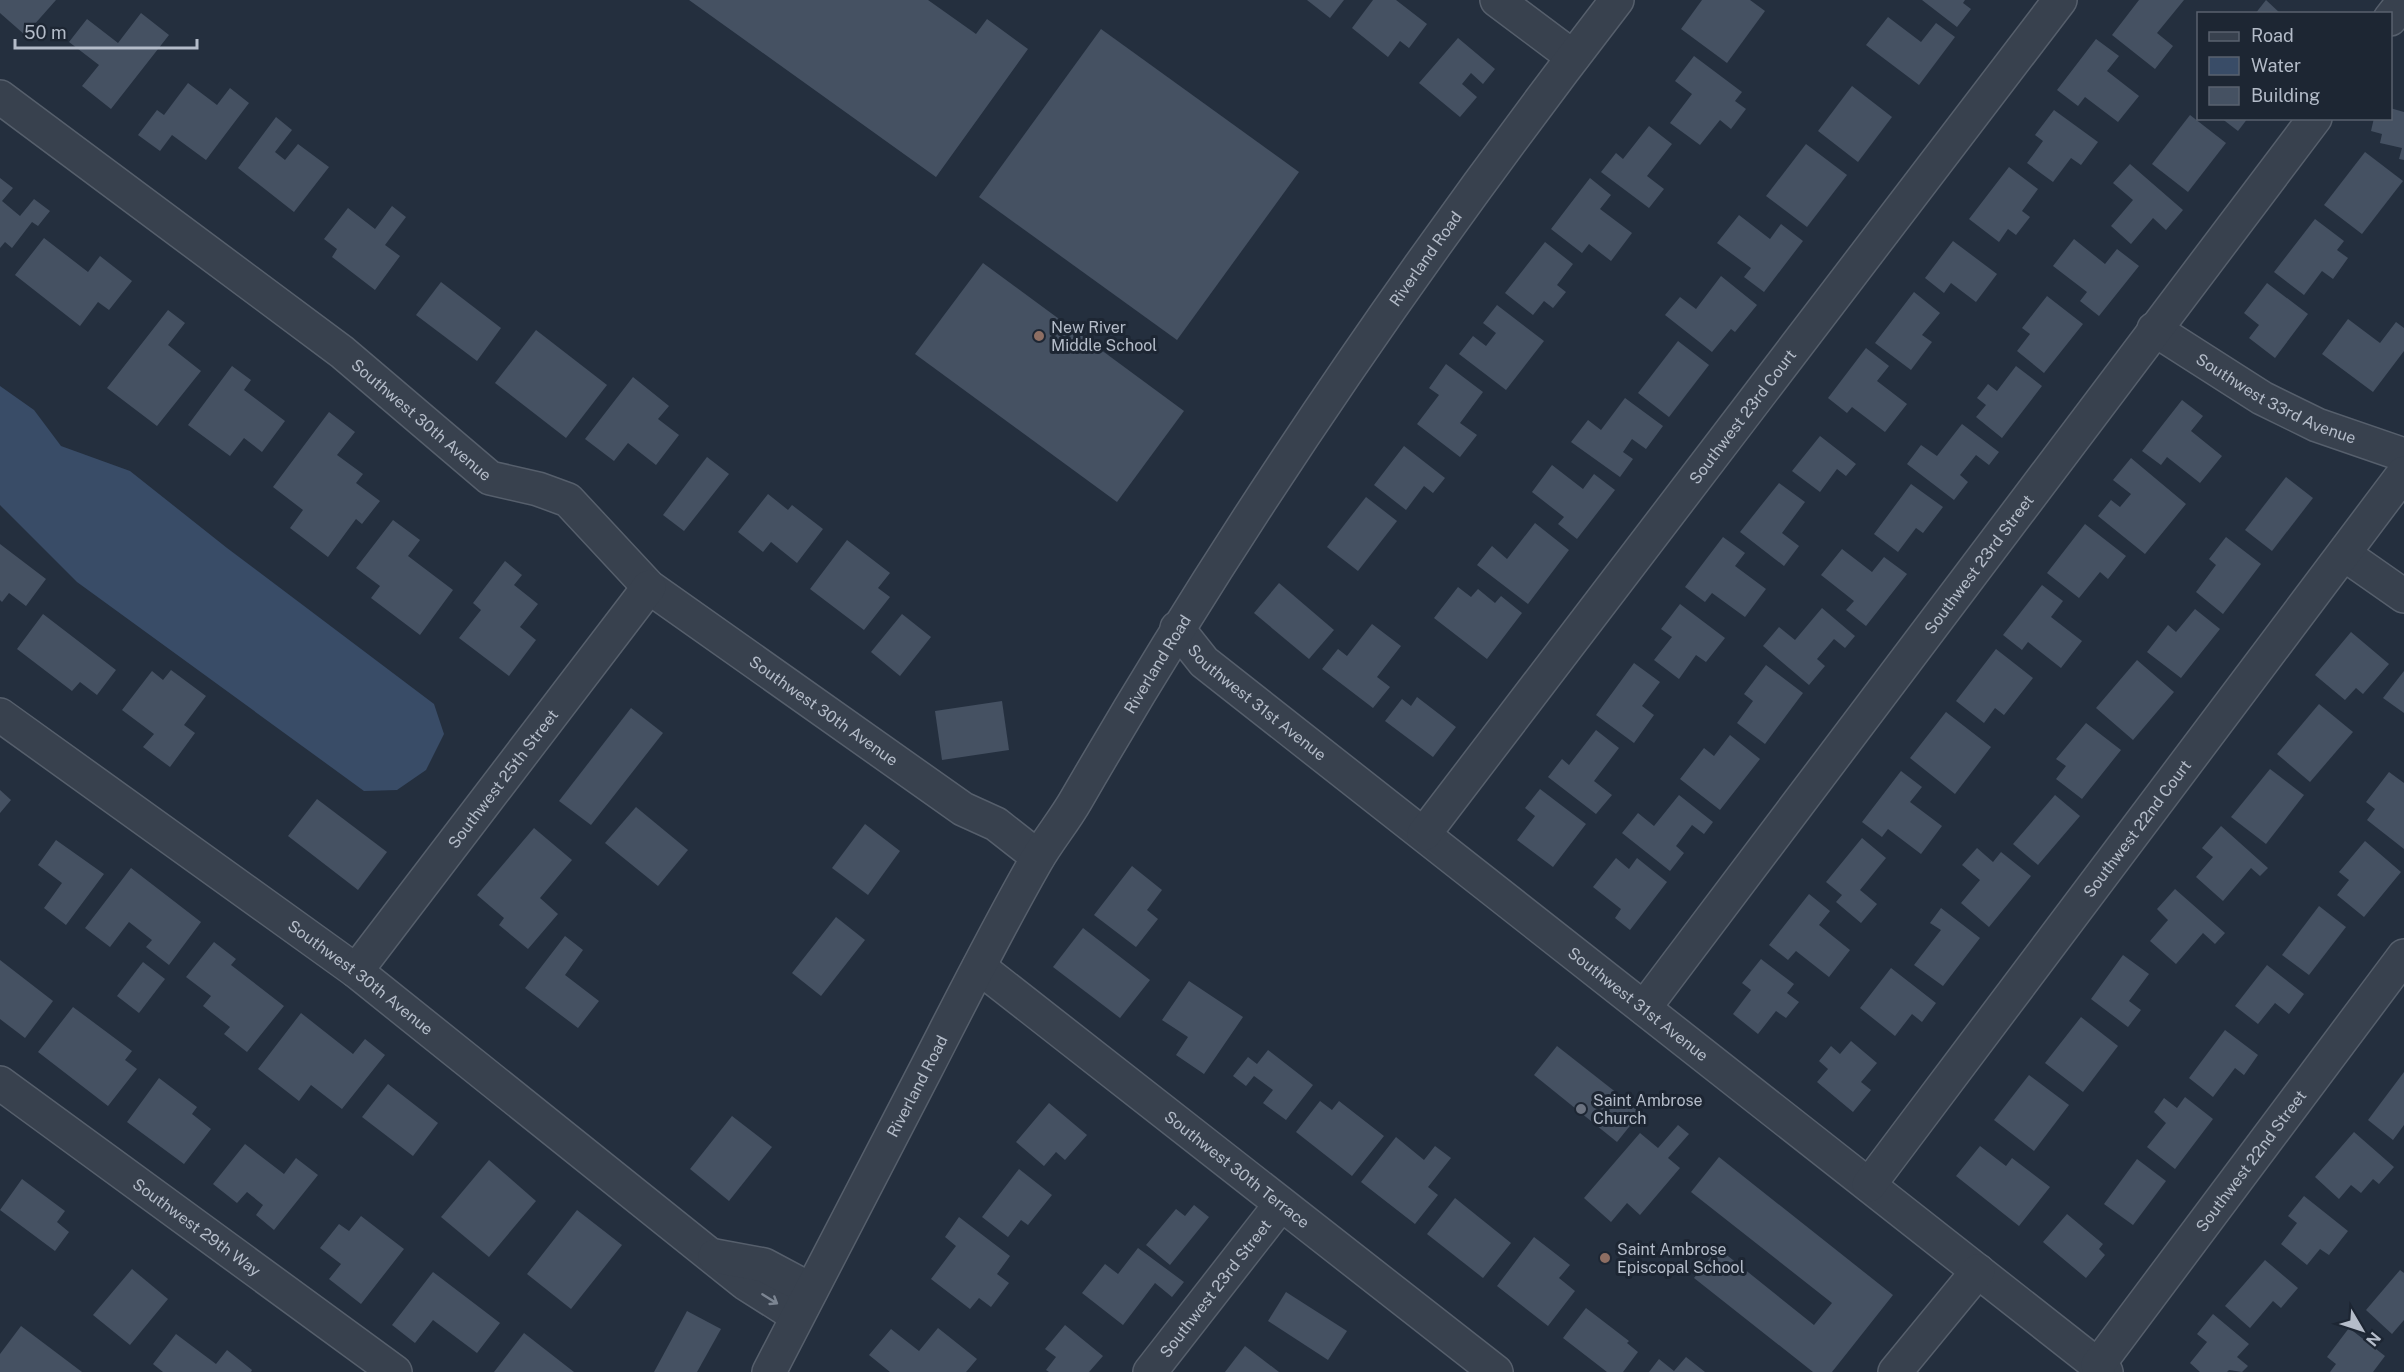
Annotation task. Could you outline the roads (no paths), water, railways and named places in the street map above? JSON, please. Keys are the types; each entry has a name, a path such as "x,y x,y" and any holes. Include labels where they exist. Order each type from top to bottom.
{"street":[{"path":"1497,0 1573,57"},
{"name":"Riverland Road","path":"769,1372 1033,866 1074,803 1177,628 1340,379 1461,206 1617,0"},
{"name":"Southwest 23rd Court","path":"1424,834 2060,0"},
{"name":"Southwest 30th Avenue","path":"0,97 342,352 490,478 538,489 568,500 649,587 963,809 965,826 1033,866"},
{"name":"Southwest 23rd Street","path":"1644,1008 2313,120"},
{"name":"Southwest 33rd Avenue","path":"2154,329 2262,398 2317,425 2404,455"},
{"name":"Southwest 22nd Court","path":"1869,1185 2404,473"},
{"path":"2344,554 2404,596"},
{"name":"Southwest 25th Street","path":"356,970 649,587"},
{"name":"Southwest 31st Avenue","path":"1177,628 1204,662 2102,1369"},
{"name":"Southwest 30th Avenue","path":"0,715 356,970 710,1255 764,1265 804,1303"},
{"name":"Southwest 22nd Street","path":"2102,1369 2404,956"},
{"name":"Southwest 30th Terrace","path":"979,967 1496,1372"},
{"name":"Southwest 29th Way","path":"0,1083 394,1372"},
{"name":"Southwest 23rd Street","path":"1150,1372 1281,1204"},
{"path":"1894,1372 1978,1271"}],"water":[{"path":"0,386 34,410 61,446 130,471 227,548 434,704 444,734 426,770 397,790 364,791 77,582 0,505"}],"place":[{"name":"New River Middle School","path":"1039,336"},
{"name":"Saint Ambrose Church","path":"1581,1109"},
{"name":"Saint Ambrose Episcopal School","path":"1605,1258"}]}
